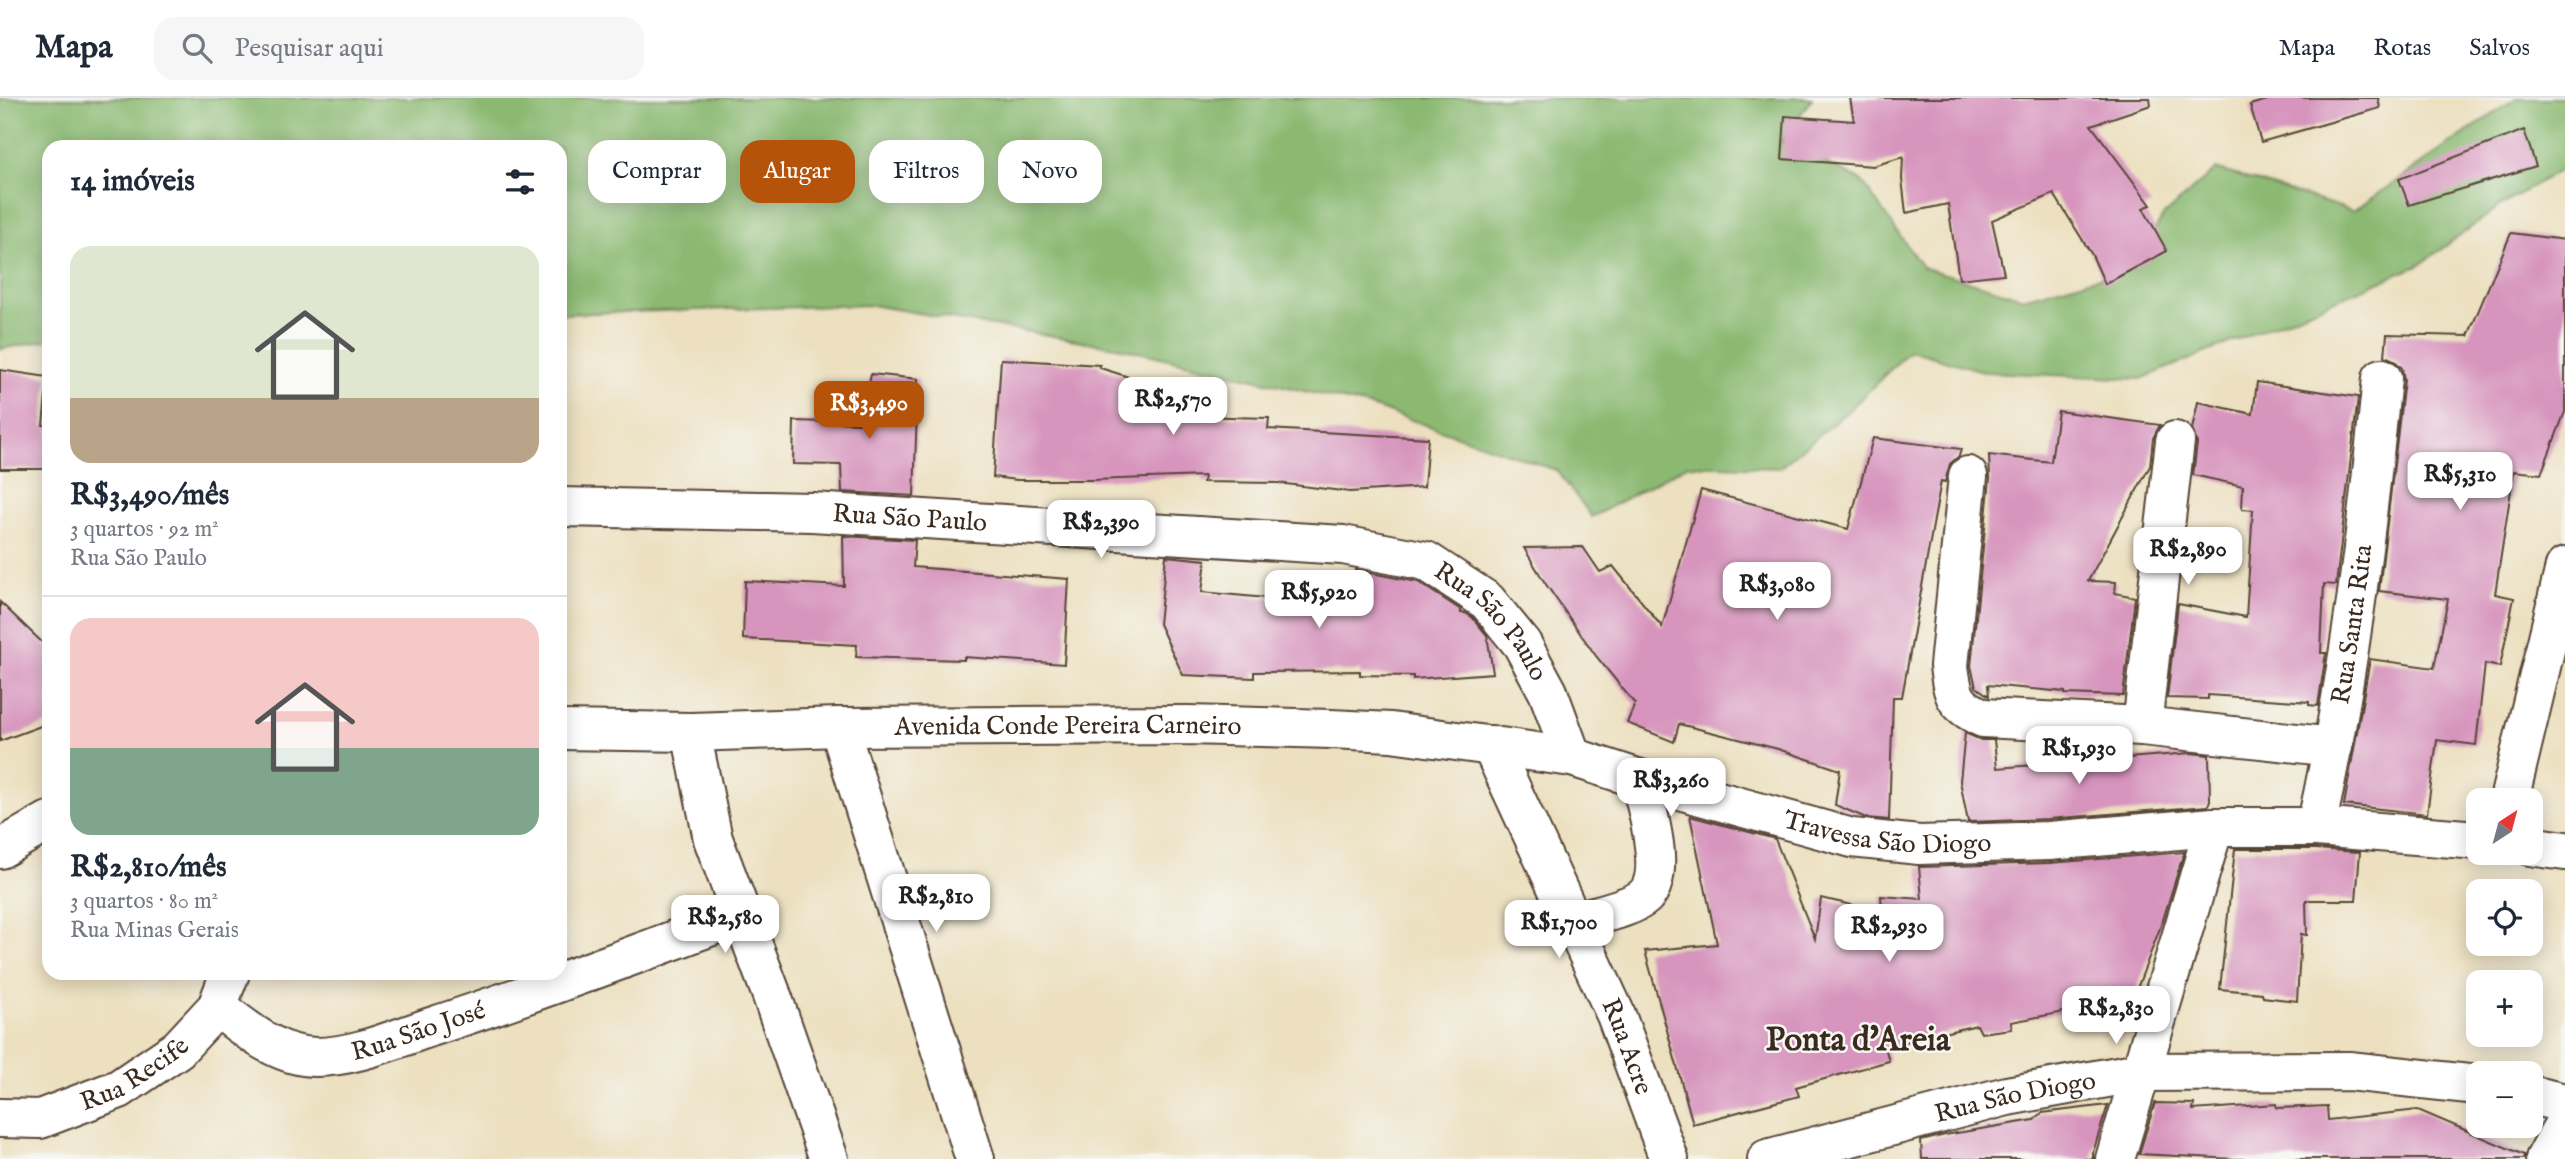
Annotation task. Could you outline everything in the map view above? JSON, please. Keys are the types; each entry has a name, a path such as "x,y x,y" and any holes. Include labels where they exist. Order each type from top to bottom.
{"street":[{"name":"Rua Santa Rita","path":"2316,827 2333,747 2365,538 2382,378"},
{"path":"2142,726 2175,440"},
{"path":"1968,476 1949,666 1953,696 1965,710 1983,718 2142,726 2333,747"},
{"name":"Rua São Paulo","path":"567,507 812,512 1343,544 1426,561 1487,601 1522,644 1548,692 1572,757"},
{"path":"2511,788 2565,567"},
{"name":"Avenida Conde Pereira Carneiro","path":"567,730 691,732 839,727 1188,725 1305,728 1391,732 1572,757"},
{"path":"839,727 975,1159"},
{"path":"691,732 713,839 829,1159"},
{"name":"Rua Acre","path":"1491,745 1616,1015 1669,1159"},
{"name":"Travessa São Diogo","path":"1572,757 1640,779 1852,838 1919,845 2049,841 2214,827 2316,827 2466,839"},
{"path":"1574,922 1632,903 1646,895 1656,872 1653,838 1640,779"},
{"path":"0,849 42,825"},
{"path":"2115,1159 2214,827"},
{"path":"2543,848 2565,851"},
{"name":"Rua São José","path":"567,978 741,915"},
{"name":"Rua São José","path":"223,990 254,1035 283,1051 315,1057 351,1052 562,980"},
{"name":"Rua Recife","path":"0,1118 40,1119 118,1089 178,1049 223,990"},
{"name":"Rua São Diogo","path":"1767,1159 2007,1096 2140,1072 2349,1071 2466,1084"},
{"path":"2543,1098 2565,1103"},
{"path":"2545,1159 2565,1122"}],"green space":[{"path":"0,98 1812,98 1781,142 1861,180 1922,267 2023,298 2132,268 2164,215 2216,169 2353,211 2516,98 2565,98 2565,167 2500,206 2418,266 2141,379 1986,372 1910,350 1848,411 1779,468 1687,465 1592,517 1556,470 1377,408 1122,348 871,305 567,314 567,140 42,140 42,341 0,349"}],"building":[{"path":"1850,98 2150,98 2151,105 2091,125 2151,205 2143,208 2167,251 2105,284 2092,255 2054,194 1992,220 2004,274 1959,279 1948,204 1906,213 1902,179 1903,157 1873,166 1782,159 1785,116 1854,121"},
{"path":"2274,98 2378,98 2380,108 2261,142 2250,105"},
{"path":"2524,130 2536,166 2409,205 2399,179"},
{"path":"2511,233 2565,240 2565,412 2541,474 2514,471 2495,594 2514,598 2500,667 2485,664 2476,745 2437,740 2427,814 2344,805 2370,659 2434,668 2448,599 2379,591 2404,380 2402,368 2385,356 2387,334 2468,336"},
{"path":"1001,359 1100,365 1100,368 1193,397 1192,416 1269,418 1268,429 1428,438 1424,487 1350,492 1278,483 1203,482 1204,476 1092,480 1017,480 993,477"},
{"path":"0,370 42,376 42,469 0,469"},
{"path":"871,374 918,379 914,496 842,492 841,465 793,464 794,421 861,423"},
{"path":"2257,382 2358,397 2336,585 2324,584 2321,653 2326,653 2318,706 2309,705 2309,702 2208,695 2208,699 2167,698 2178,604 2246,617 2253,510 2242,509 2243,486 2193,475 2197,443 2192,429 2198,402 2253,414"},
{"path":"2058,411 2160,425 2153,438 2150,466 2088,581 2116,582 2115,593 2135,597 2123,696 2065,694 1988,685 1989,696 1976,687 1971,666 1990,478 1989,455 2051,462"},
{"path":"1873,438 1961,449 1959,456 1950,464 1945,482 1941,481 1902,697 1893,697 1889,820 1866,818 1835,805 1840,770 1778,749 1679,724 1674,742 1627,723 1635,704 1596,656 1524,548 1583,547 1600,572 1613,566 1662,627 1701,490 1848,529"},
{"path":"843,536 915,540 913,567 1069,579 1064,664 964,657 964,660 856,657 857,645 743,639 745,581 844,586"},
{"path":"1166,556 1206,560 1202,592 1352,606 1355,570 1418,582 1461,610 1461,613 1472,617 1487,635 1493,673 1413,679 1413,676 1360,675 1360,671 1254,672 1254,678 1183,675 1159,624"},
{"path":"0,602 42,642 42,726 0,741"},
{"path":"1965,733 1981,740 1994,740 1997,768 2191,753 2209,755 2210,800 2208,806 2048,819 1968,822 1960,781"},
{"path":"1690,816 1775,839 1815,939 1821,898 1882,912 1881,896 1922,899 1919,867 2050,863 2184,852 2163,920 2133,999 2011,1022 2012,1029 1981,1033 1977,1025 1885,1047 1889,1061 1796,1087 1799,1096 1693,1124 1645,951 1717,944"},
{"path":"2235,849 2360,852 2356,900 2306,900 2307,935 2301,934 2297,1001 2263,997 2262,993 2220,989"},
{"path":"2155,1103 2194,1104 2193,1110 2276,1104 2277,1108 2327,1106 2328,1120 2418,1110 2466,1130 2466,1138 2484,1138 2524,1155 2523,1159 2236,1159 2139,1154"},
{"path":"2108,1105 2093,1159 1922,1159 1921,1141 2034,1120 2042,1113"}],"district":[{"name":"Ponta d'Areia","path":"1858,1041"}]}
